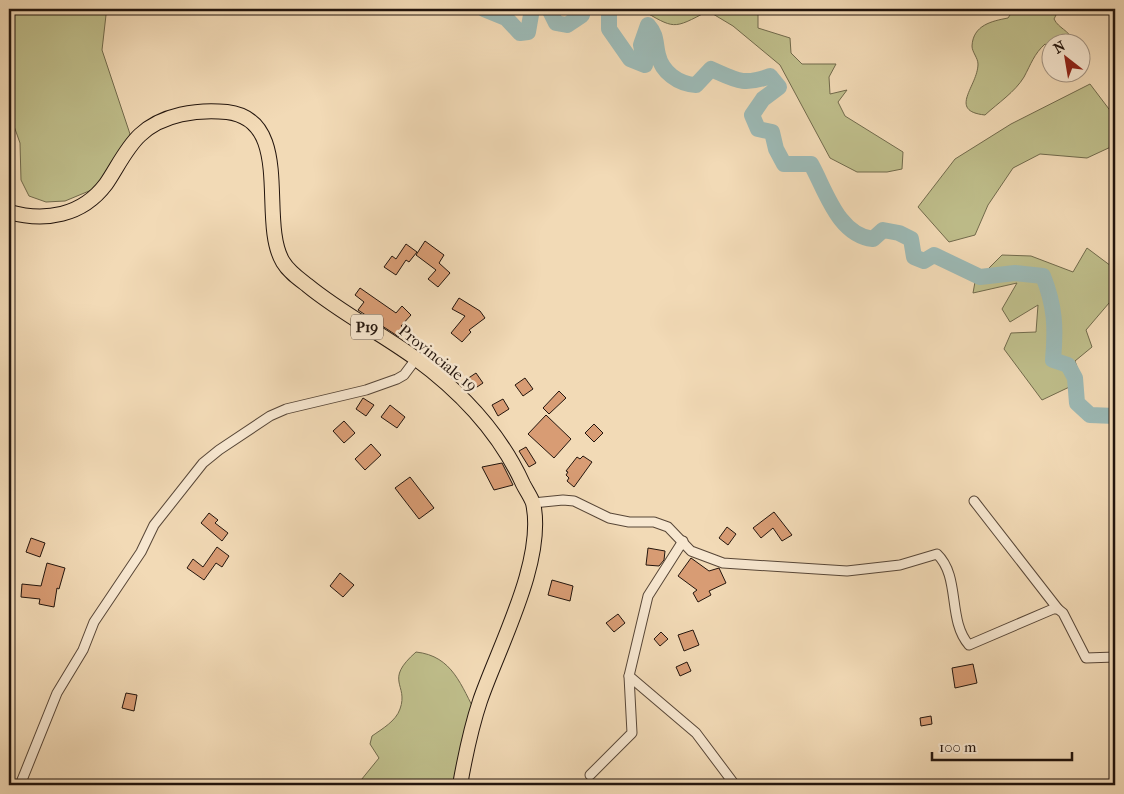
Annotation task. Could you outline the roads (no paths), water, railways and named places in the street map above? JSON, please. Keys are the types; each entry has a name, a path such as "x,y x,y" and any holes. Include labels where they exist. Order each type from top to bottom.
{"main road":[{"name":"Provinciale 19","path":"9,212 38,217 70,212 91,201 106,184 140,135 152,126 174,117 194,112 235,114 246,119 259,130 270,154 275,237 283,262 292,273 344,314 416,359 476,411 515,465 532,503 533,548 527,572 506,636 480,701 460,785"}],"street":[{"path":"20,785 57,693 83,650 94,622 141,552 154,526 203,463 231,441 270,416 286,409 366,390 397,379 404,375 416,359"},
{"path":"532,503 563,500 574,501 609,518 629,522 654,522 668,527 691,551 700,556 723,563 847,571 900,565 937,554 948,572 957,622 969,645 1053,609 1058,609"},
{"path":"974,501 1063,613 1086,658 1115,657"},
{"path":"590,775 632,733 629,676 648,596 683,542"},
{"path":"629,676 696,733 734,785"}],"waterway":[{"path":"484,9 506,18 520,33 528,32 532,9"},
{"path":"549,9 556,23 567,25 582,15 583,9"},
{"path":"609,9 609,29 630,59 645,65 641,45 648,25 654,36 663,67 677,80 696,85 711,69 746,81 770,76 779,87 763,99 752,115 758,129 772,132 776,149 784,164 811,164 834,210 842,221 861,236 873,239 883,230 899,233 911,239 914,257 924,261 934,255 980,277 1015,273 1043,276 1054,317 1053,360 1068,365 1075,378 1077,403 1090,415 1115,416"}]}
